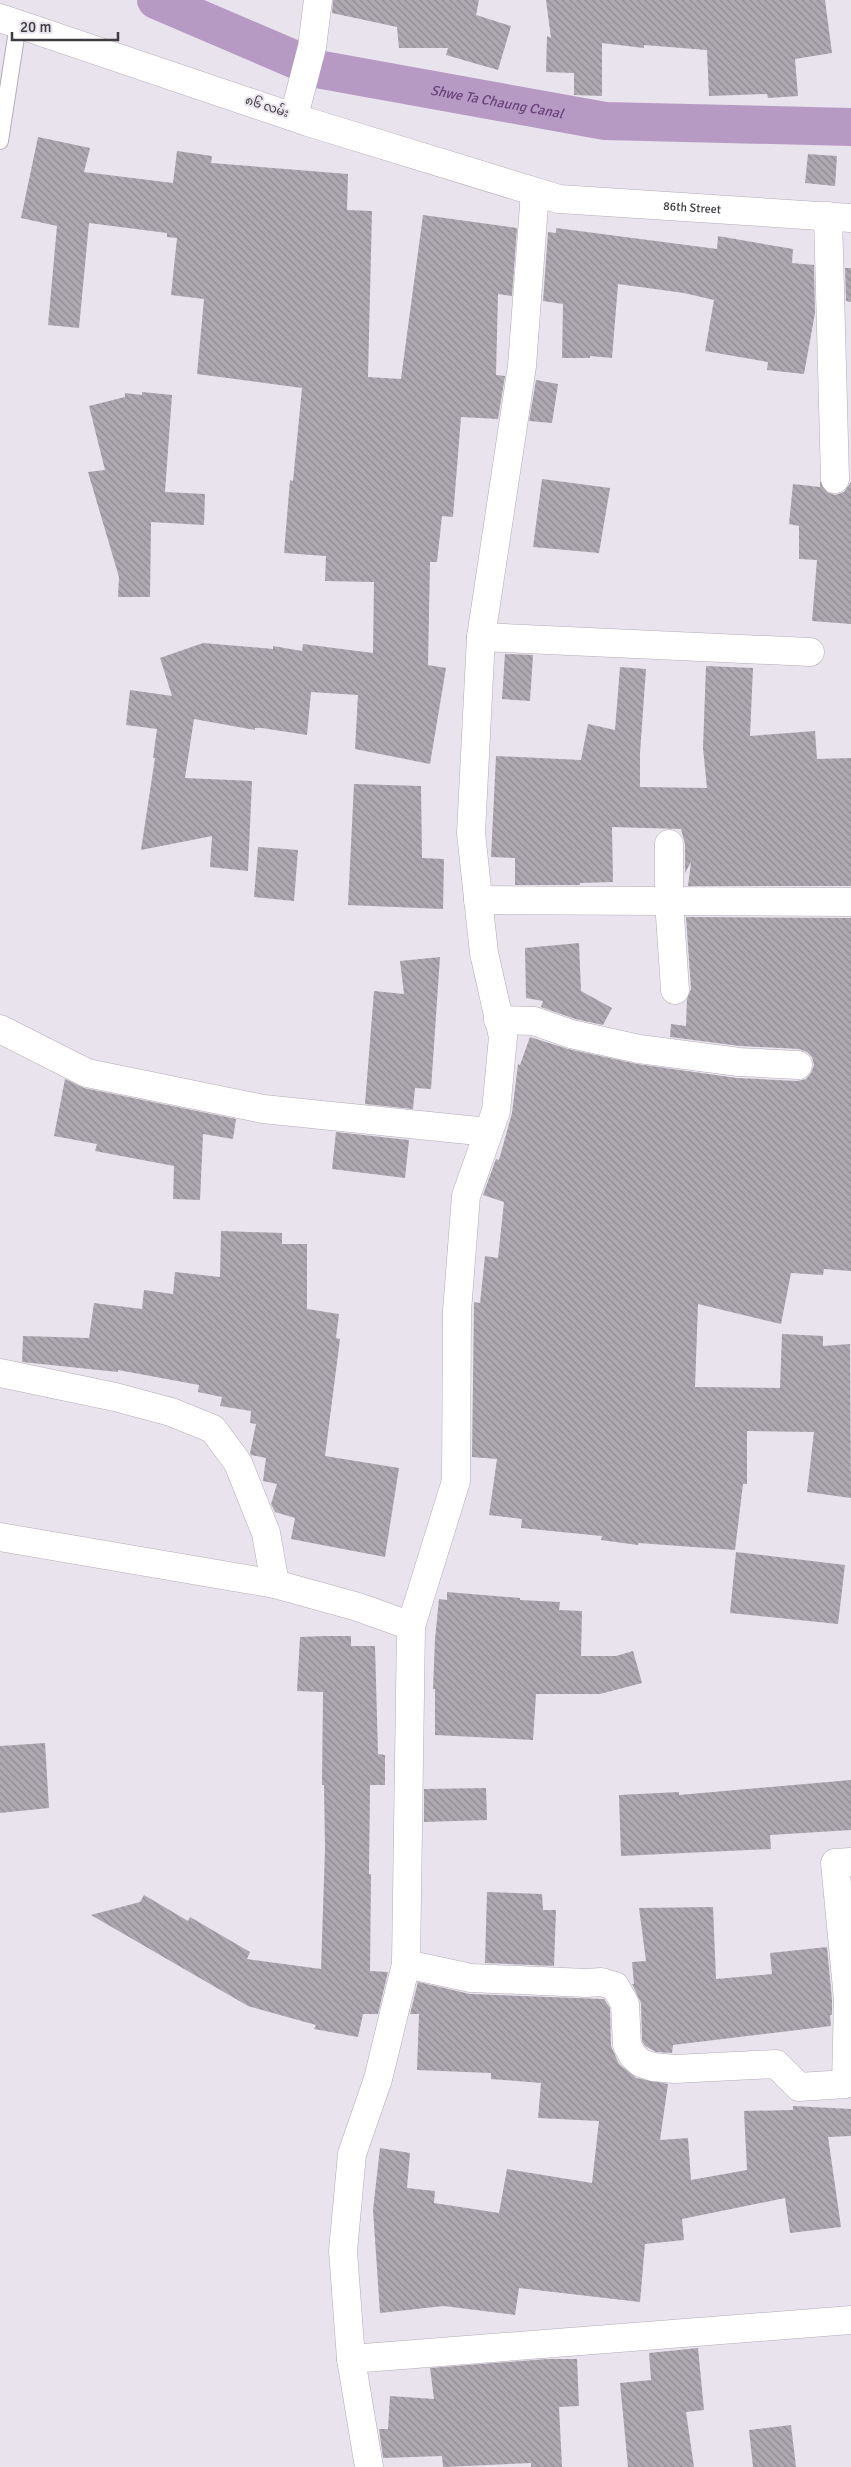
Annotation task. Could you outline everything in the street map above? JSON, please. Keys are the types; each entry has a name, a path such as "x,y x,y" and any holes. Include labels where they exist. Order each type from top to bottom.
{"street":[{"path":"294,116 312,47 318,0"},
{"name":"၈၆ လမ်း","path":"9,21 294,116 535,192"},
{"path":"369,2467 351,2359 343,2251 352,2154 378,2079 406,1964 411,1626 456,1481 457,1310 466,1196 496,1111 502,1037 484,953 471,833 481,637 522,366 535,192"},
{"name":"86th Street","path":"535,192 559,199 839,217"},
{"path":"835,478 839,217"},
{"path":"481,637 810,652"},
{"path":"669,844 669,901 675,990"},
{"path":"478,900 851,902"},
{"path":"498,1020 534,1021 571,1034 639,1049 739,1062 798,1065"},
{"path":"0,1029 87,1073 262,1109 488,1132"},
{"path":"0,1373 115,1397 171,1412 213,1429 238,1463 266,1532 276,1584"},
{"path":"0,1538 276,1584 358,1607 411,1626"},
{"path":"406,1964 471,1978 601,1982 615,1986 625,2004 627,2045 633,2056 641,2063 653,2067 674,2069 776,2064 799,2087 846,2084 848,1999 835,1863 851,1862"},
{"path":"351,2359 851,2320"}],"lane":[{"path":"0,141 9,21"}],"building":[{"path":"333,0 479,0 476,15 511,26 498,70 446,55 448,48 399,48 397,27 332,13"},
{"path":"546,0 825,0 832,53 795,59 798,96 768,98 767,94 709,96 707,50 644,45 644,48 602,43 602,96 574,95 574,73 546,72 547,36 551,38"},
{"path":"38,137 90,148 84,172 173,183 177,151 212,156 211,163 348,174 347,210 372,211 368,377 401,379 423,215 517,228 512,296 498,294 496,375 505,376 498,419 461,417 453,517 442,516 437,562 430,562 428,665 446,668 430,764 355,749 358,695 311,692 307,735 262,728 255,728 255,730 194,719 185,778 252,781 248,871 210,867 212,836 141,850 155,758 153,758 157,729 126,725 130,690 172,696 160,658 203,643 273,649 273,646 302,651 303,644 373,653 374,582 325,581 326,556 284,553 290,480 293,481 302,388 197,374 204,299 171,295 177,238 167,237 167,233 89,223 79,328 48,325 57,226 21,218"},
{"path":"808,154 837,156 835,186 805,183"},
{"path":"556,228 717,249 718,236 793,249 792,263 814,265 815,313 804,374 767,370 768,362 705,351 714,300 684,293 618,284 612,358 590,356 590,358 562,358 563,304 543,301 548,232 556,233"},
{"path":"845,268 851,268 851,302 846,301"},
{"path":"536,380 558,384 552,423 529,421"},
{"path":"142,392 172,395 165,492 205,494 204,525 151,522 150,597 118,597 119,577 88,472 105,470 89,406 125,397 125,393 142,395"},
{"path":"542,479 610,488 599,553 533,547"},
{"path":"820,481 827,492 835,495 844,492 851,482 851,624 812,621 817,560 799,559 799,526 789,524 793,484 820,487"},
{"path":"505,654 533,655 530,701 502,699"},
{"path":"706,666 753,668 750,736 815,731 817,759 851,758 851,886 688,886 691,862 685,873 685,844 681,829 612,827 613,882 580,883 580,885 515,885 515,858 491,857 496,756 581,760 588,724 615,730 620,667 646,669 640,753 640,787 707,788 703,748"},
{"path":"354,784 421,786 422,858 444,859 443,909 348,905"},
{"path":"258,847 298,850 294,901 254,897"},
{"path":"686,917 851,918 851,1271 824,1269 823,1275 791,1273 781,1324 698,1304 695,1387 780,1388 782,1334 823,1336 823,1346 850,1344 851,1498 807,1492 814,1432 747,1431 747,1484 743,1484 735,1550 639,1543 638,1545 601,1540 602,1536 521,1528 522,1519 489,1515 497,1459 472,1457 474,1302 480,1303 485,1256 498,1258 504,1202 483,1195 496,1159 499,1160 512,1113 518,1064 520,1065 530,1037 568,1049 637,1064 737,1078 797,1081 806,1079 811,1073 814,1065 812,1057 807,1052 799,1049 740,1046 670,1037 671,1024 686,1026 687,999 691,989"},
{"path":"579,943 581,991 612,1008 603,1025 575,1019 541,1007 543,1001 526,998 525,948"},
{"path":"440,957 431,1089 415,1088 413,1109 365,1104 374,991 404,994 400,961"},
{"path":"65,1079 84,1088 236,1119 233,1139 203,1134 200,1200 173,1199 174,1166 95,1151 97,1144 54,1136"},
{"path":"336,1132 409,1140 405,1178 332,1169"},
{"path":"221,1231 282,1233 282,1244 307,1244 307,1309 339,1314 336,1338 340,1339 325,1456 399,1468 385,1557 291,1539 295,1518 275,1512 271,1504 277,1484 263,1481 266,1458 251,1455 250,1453 256,1424 250,1423 251,1411 220,1406 222,1397 198,1392 199,1385 118,1370 118,1372 22,1362 23,1336 89,1338 94,1303 142,1309 144,1290 173,1294 175,1272 220,1277"},
{"path":"736,1552 845,1565 838,1624 730,1613"},
{"path":"447,1592 520,1598 520,1600 560,1602 559,1610 582,1611 581,1656 616,1656 633,1651 642,1683 600,1694 536,1694 533,1740 435,1735 435,1689 433,1689 435,1639 439,1599 447,1600"},
{"path":"351,1636 351,1646 375,1646 378,1754 385,1755 385,1785 370,1785 370,1971 388,1972 378,2014 363,2014 358,2037 314,2029 316,2025 248,2006 91,1915 140,1902 144,1895 188,1921 190,1917 250,1952 247,1959 321,1969 325,1849 324,1785 322,1785 323,1692 297,1691 300,1637"},
{"path":"45,1743 49,1808 0,1813 0,1746"},
{"path":"851,1780 851,1830 770,1835 771,1849 621,1856 619,1795 679,1792 679,1795"},
{"path":"486,1788 487,1820 424,1822 424,1789"},
{"path":"487,1892 542,1894 543,1910 556,1910 554,1966 485,1963"},
{"path":"713,1907 716,1979 772,1974 770,1953 827,1947 832,2000 831,2026 673,2045 672,2053 656,2052 645,2046 642,2041 641,2003 632,1984 634,1984 632,1962 646,1961 639,1908"},
{"path":"418,1982 470,1994 604,1999 610,2008 611,2046 619,2064 636,2078 668,2084 660,2140 688,2138 691,2180 747,2170 744,2111 793,2110 793,2106 851,2109 851,2136 828,2137 841,2227 790,2233 785,2198 682,2219 684,2240 645,2244 640,2302 519,2288 515,2315 444,2306 380,2313 373,2210 380,2148 410,2153 407,2188 435,2191 434,2203 499,2213 507,2169 592,2183 599,2121 538,2118 541,2083 491,2079 491,2073 417,2070 419,2014 410,2014"},
{"path":"698,2348 704,2410 686,2412 694,2467 628,2467 620,2383 651,2380 649,2353"},
{"path":"547,2359 577,2359 579,2406 559,2407 562,2467 531,2467 531,2463 443,2467 442,2456 383,2458 379,2429 388,2429 390,2396 434,2399 430,2368"},
{"path":"791,2425 796,2467 753,2467 749,2430"}],"waterway":[{"name":"Shwe Ta Chaung Canal","path":"156,0 317,69 605,121 851,127"}]}
